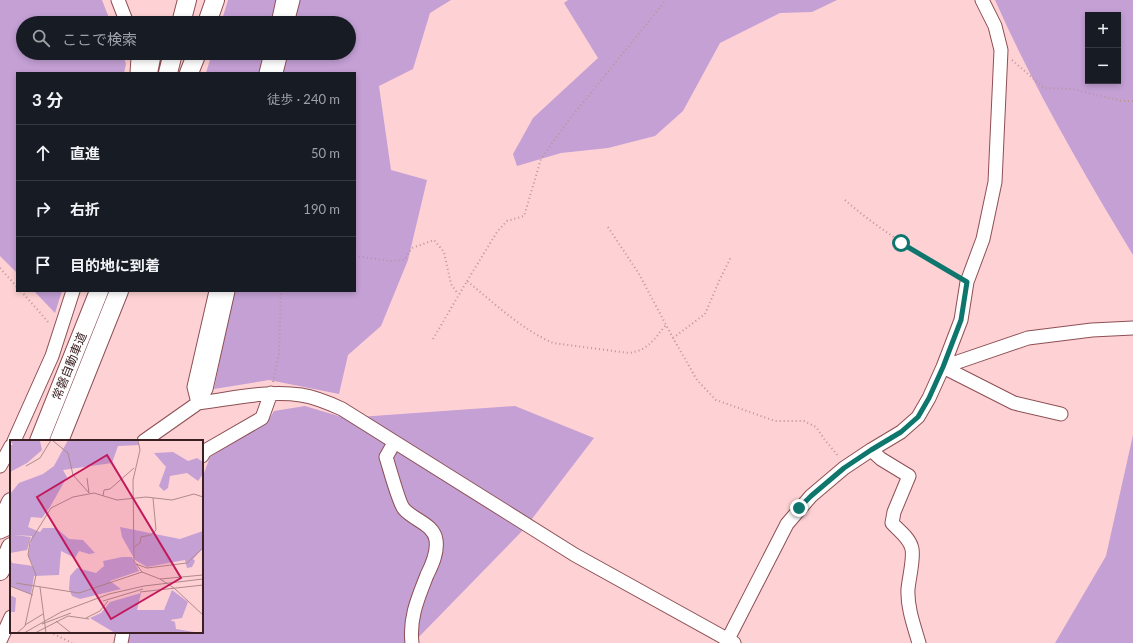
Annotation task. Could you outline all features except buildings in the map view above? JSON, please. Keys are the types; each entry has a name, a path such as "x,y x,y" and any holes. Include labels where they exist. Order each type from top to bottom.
{"highway":[{"path":"183,16 186,0"},
{"path":"201,16 205,0"},
{"path":"209,16 215,0"},
{"path":"148,72 151,60"},
{"path":"168,72 171,60"},
{"path":"188,72 191,60"},
{"path":"188,72 194,60"},
{"path":"76,352 92,292"},
{"name":"常磐自動車道","path":"39,440 76,352 99,292"},
{"name":"常磐自動車道","path":"59,440 119,292"},
{"path":"0,526 10,504"},
{"path":"0,571 10,549"}],"street":[{"path":"118,0 124,16"},
{"path":"280,16 283,0"},
{"path":"289,16 292,0"},
{"path":"198,403 271,393 301,395 324,401 342,409 575,555 730,642 787,524 811,496 848,466 901,432 918,417 929,398 943,367 961,320 967,282 983,239 995,182 1001,50 995,26 982,0"},
{"path":"137,72 138,60"},
{"path":"266,72 269,60"},
{"path":"276,72 279,60"},
{"path":"14,440 52,356 73,292"},
{"path":"198,403 194,387 216,292"},
{"path":"145,440 198,403 206,389 228,292"},
{"path":"943,367 1028,338 1092,330 1133,328"},
{"path":"943,367 1014,403 1060,414"},
{"path":"203,454 205,451 262,418 271,393"},
{"path":"394,442 386,457 403,509 421,521 430,530 436,537 437,545 433,562 417,601 412,618 412,643"},
{"path":"0,466 10,448"},
{"path":"871,450 881,459 909,476 894,512 892,523 909,540 912,550 908,590 911,614 919,643"},
{"path":"0,532 10,527"},
{"path":"0,640 10,619"},
{"path":"120,643 123,633"}],"path":[{"path":"433,339 458,294 496,232 507,221 524,216 541,159 561,131 666,0"},
{"path":"1001,50 1044,88 1073,89 1122,101 1133,101"},
{"path":"845,200 866,218 901,243 967,282"},
{"path":"608,227 639,274 673,338 698,380 716,400 775,421 804,421 816,427 834,454 848,466"},
{"path":"356,256 391,261 404,260 412,248 434,240 444,252 451,284 458,294"},
{"path":"673,338 705,314 731,257"},
{"path":"0,268 16,286"},
{"path":"466,281 528,330 553,343 629,353 647,347 666,325"},
{"path":"22,292 59,334"},
{"path":"271,393 279,354 281,292"},
{"path":"52,633 72,643"}],"shaded area":[{"path":"0,0 102,0 108,16 16,16 16,60 125,60 126,64 124,72 16,72 16,272 0,256"},
{"path":"228,0 451,0 430,13 413,69 379,86 391,170 427,180 408,260 381,326 348,355 339,394 269,380 214,389 234,292 356,292 356,72 206,72 210,60 356,60 356,16 223,16"},
{"path":"568,0 837,0 812,12 780,13 720,43 683,111 655,136 608,148 561,153 517,166 513,154 533,118 598,58 564,3"},
{"path":"995,0 1133,0 1133,255 1096,193 1026,65"},
{"path":"35,292 62,292 55,313"},
{"path":"305,406 345,418 515,406 594,438 525,528 413,643 126,643 130,633 203,633 203,475 210,457 268,421 274,411"},
{"path":"1133,435 1133,643 1055,643 1106,556"}],"route":[{"path":"799,508 844,468 901,432 918,417 929,398 943,367 961,320 967,282 901,243"}]}
